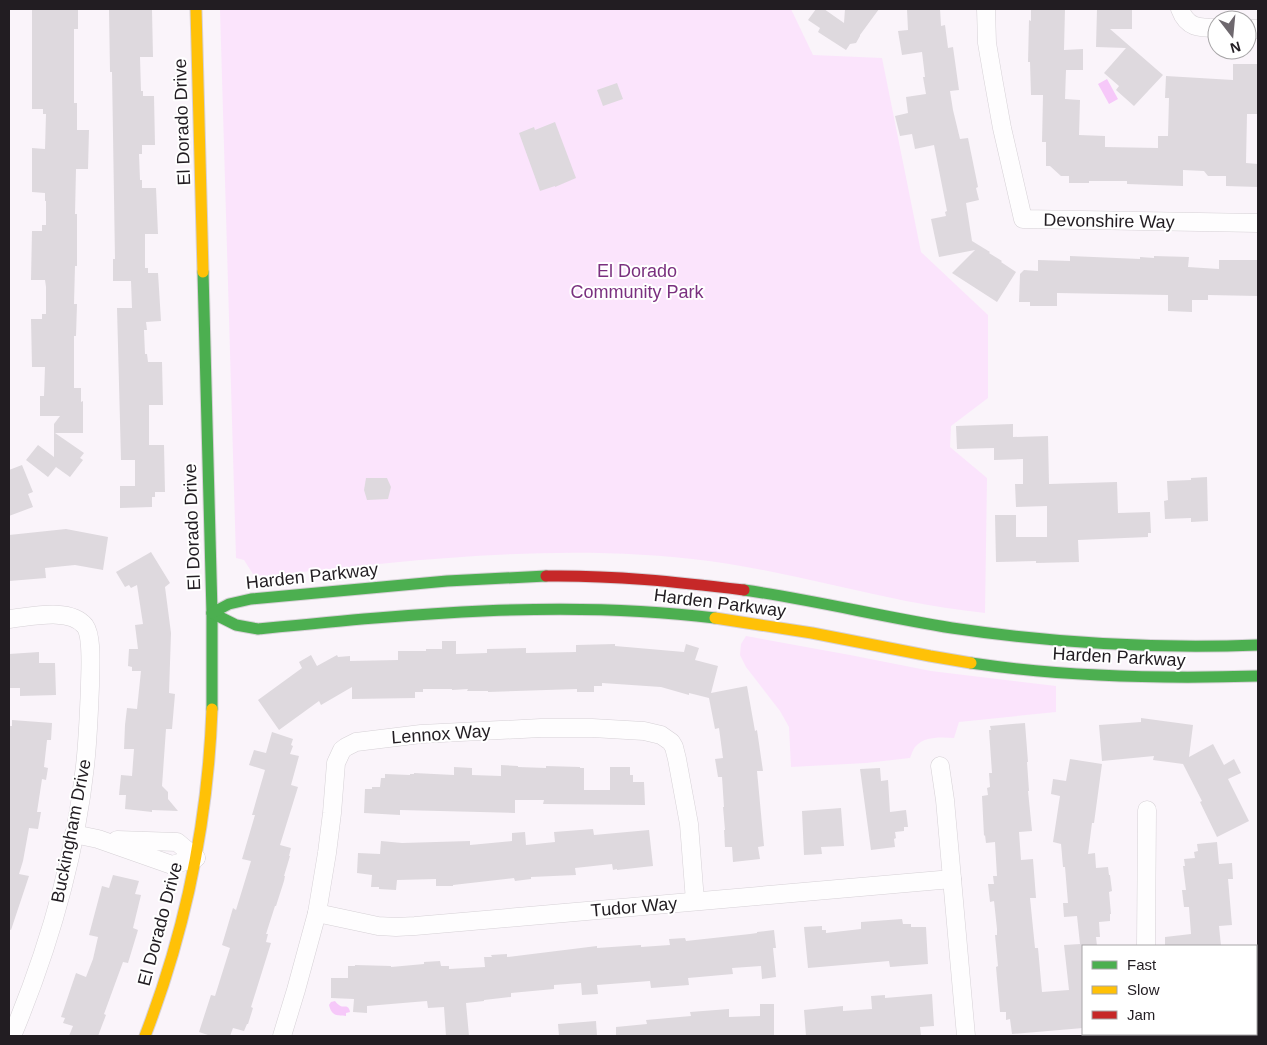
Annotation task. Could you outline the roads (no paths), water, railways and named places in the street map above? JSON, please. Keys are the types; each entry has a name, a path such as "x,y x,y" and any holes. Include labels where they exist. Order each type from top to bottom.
{"street":[{"name":"El Dorado Drive","path":"145,1036 171,959 196,858 210,742 213,682 196,9"},
{"name":"Devonshire Way","path":"986,9 987,43 1002,128 1024,219 1258,223"},
{"path":"1180,9 1184,18 1192,25 1207,28"},
{"name":"Harden Parkway","path":"212,613 229,604 250,599 411,583 567,576 637,579 777,594 925,624 1089,644 1220,647 1258,645"},
{"name":"Harden Parkway","path":"212,613 236,625 258,629 478,610 516,608 619,610 679,614 746,622 940,658 1072,674 1206,678 1258,676"},
{"name":"Buckingham Drive","path":"9,619 62,615 70,616 81,622 89,635 90,675 85,766 65,876 49,936 12,1036"},
{"name":"Lennox Way","path":"282,1036 317,913 332,812 336,763 342,750 351,744 366,740 421,734 501,729 583,728 644,731 661,734 671,742 676,752 686,807 695,901"},
{"path":"940,766 945,800 966,1036"},
{"path":"1146,945 1147,810"},
{"path":"74,834 98,839 172,865 196,858"},
{"name":"Tudor Way","path":"317,913 364,923 396,927 952,879"}],"park label":[{"name":"El Dorado Community Park","path":"637,281"}]}
